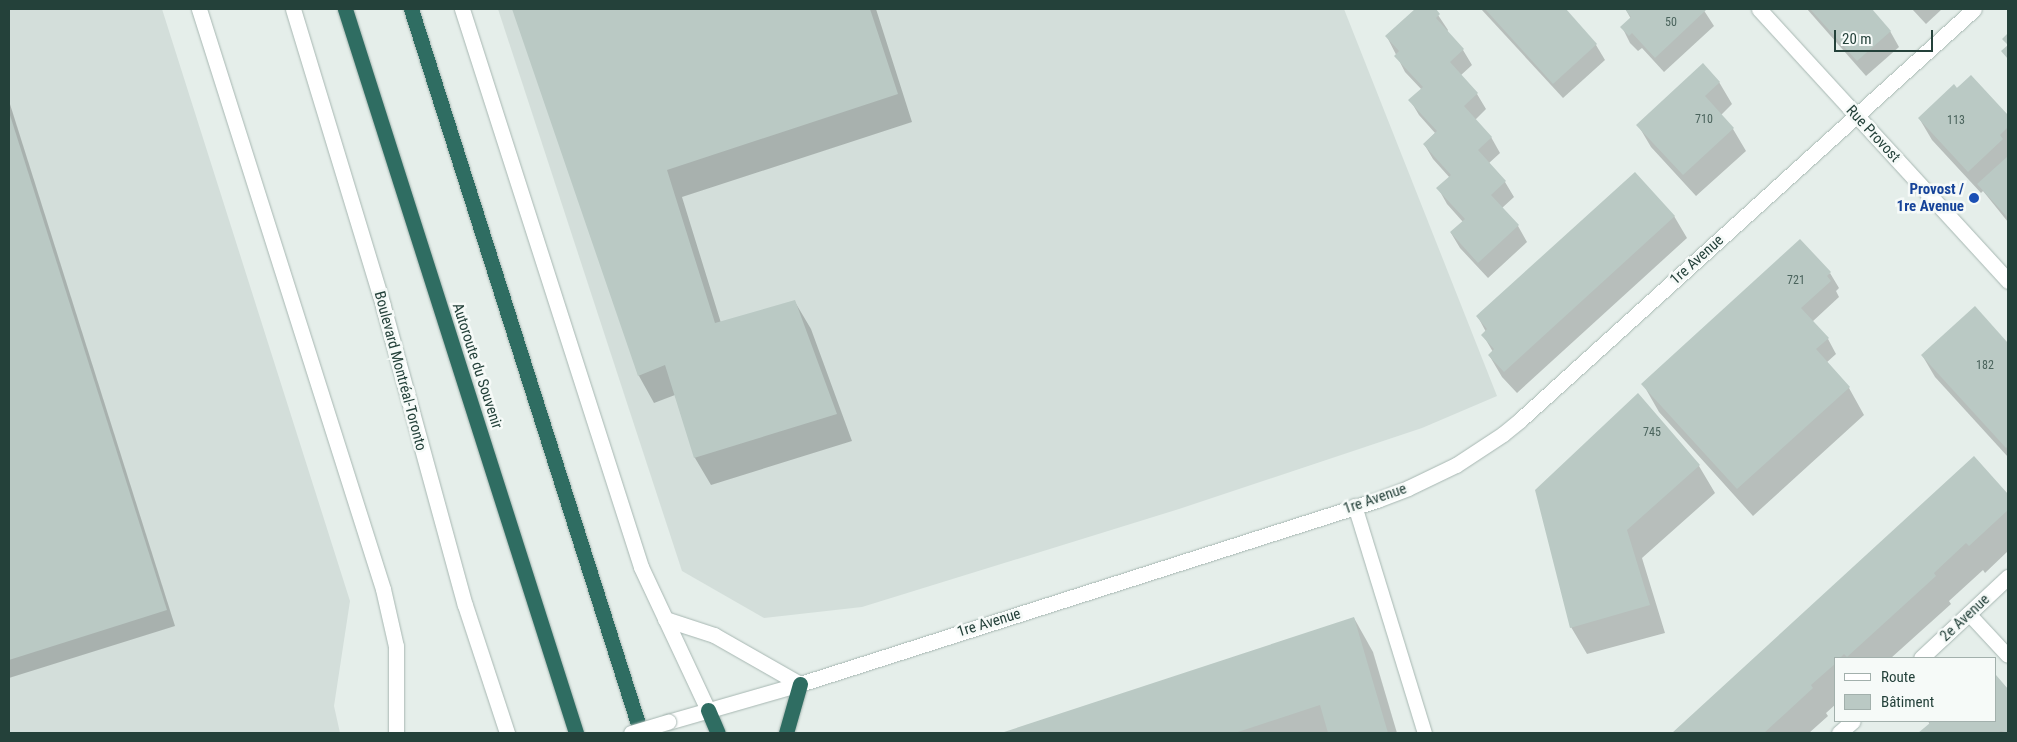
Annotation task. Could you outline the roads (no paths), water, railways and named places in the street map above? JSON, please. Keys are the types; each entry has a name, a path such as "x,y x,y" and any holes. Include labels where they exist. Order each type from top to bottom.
{"highway":[{"name":"Autoroute du Souvenir","path":"345,9 576,733"},
{"path":"411,9 641,733"},
{"path":"786,733 800,684"},
{"path":"708,710 718,733"}],"street":[{"path":"199,9 383,589 396,646 396,733"},
{"name":"Boulevard Montréal-Toronto","path":"293,9 383,306 465,605 507,733"},
{"path":"462,9 641,567 708,710"},
{"name":"Rue Provost","path":"1758,9 2008,281"},
{"name":"1re Avenue","path":"631,733 800,684 1394,494 1434,476 1504,434 1974,9"},
{"name":"2e Avenue","path":"1922,657 2008,577"},
{"path":"665,619 714,635 800,684"},
{"path":"1839,733 1852,722"}],"lane":[{"path":"1355,506 1425,733"},
{"path":"1969,614 2008,656"}],"place":[{"name":"Provost / 1re Avenue","path":"1974,198"}]}
